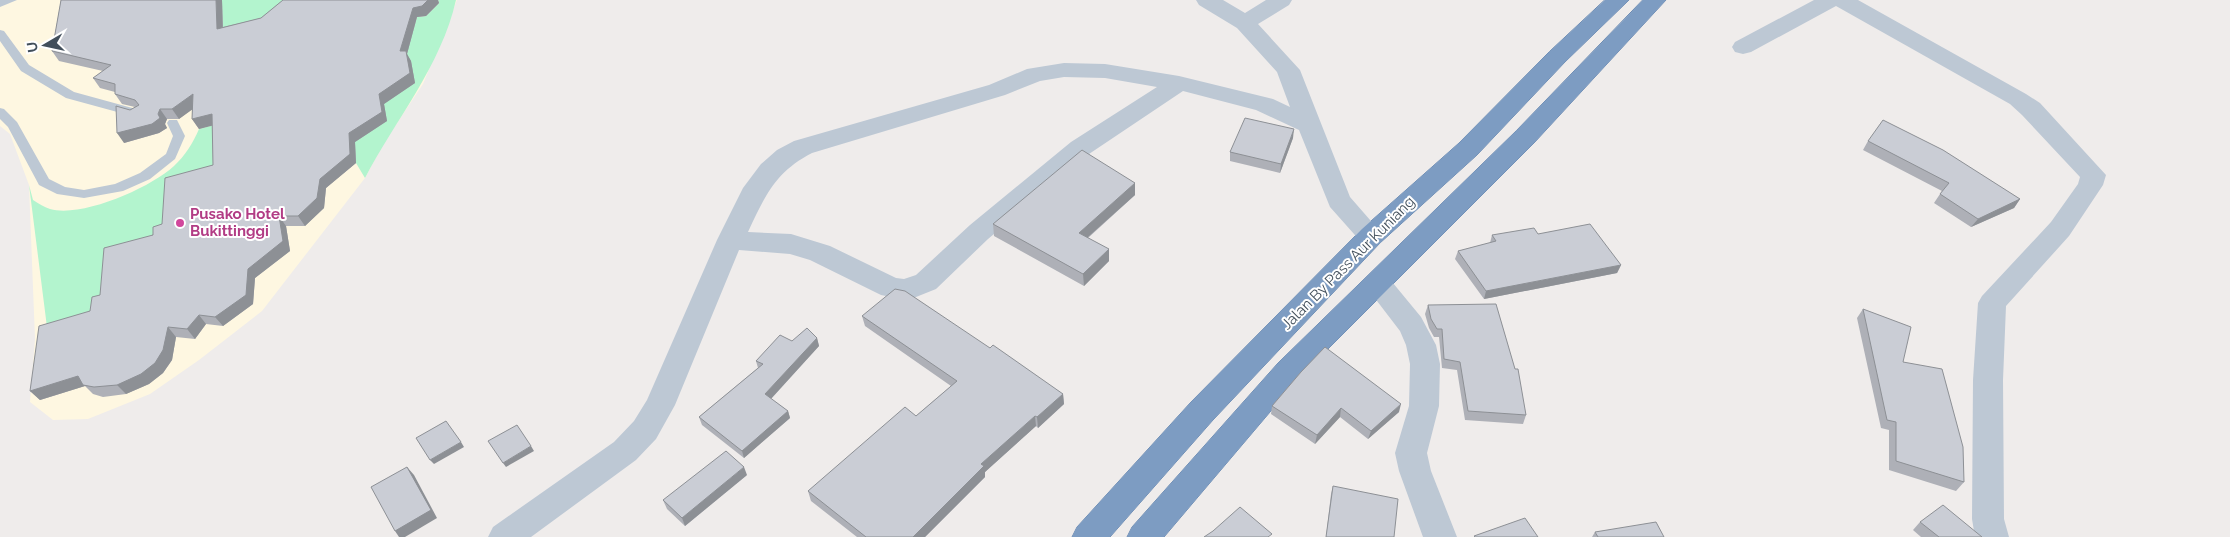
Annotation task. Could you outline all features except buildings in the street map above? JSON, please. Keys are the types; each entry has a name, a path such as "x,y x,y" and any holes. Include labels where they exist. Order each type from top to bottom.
{"highway":[{"name":"Jalan By Pass Aur Kuniang","path":"1089,537 1202,411 1371,236 1468,148 1557,57 1618,0"},
{"path":"1144,537 1288,371 1378,284 1621,38 1654,0"},
{"path":"1557,57 1587,72"}],"street":[{"path":"1207,0 1245,23 1288,70 1339,201 1371,236"},
{"path":"1245,23 1281,0"},
{"path":"1743,47 1830,0"},
{"path":"1842,0 2018,99 2031,109 2093,175 2090,185 2060,229 1992,303 1988,380 1988,519 1992,537"},
{"path":"505,537 625,451 645,430 660,405 730,240 760,182 781,161 803,147 997,90 1035,74 1064,70 1105,71 1179,83 1264,104 1311,126"},
{"path":"730,240 791,244 820,254 891,288 906,290 926,282 978,232 1080,148 1179,83"},
{"path":"1378,284 1411,325 1421,345 1425,364 1424,406 1411,453 1415,471 1440,537"}],"lane":[{"path":"0,4 12,0"},
{"path":"0,33 25,68 70,95 138,114"},
{"path":"0,112 13,125 44,182 62,191 84,194 118,188 145,176 171,156 179,136 173,123"}],"shaded area":[{"name":"Pusako Hotel Bukittinggi","path":"0,0 457,0 423,84 383,144 365,178 262,311 199,360 150,394 88,419 53,420 30,402 35,339 29,185 10,134 0,126"}],"green space":[{"path":"211,0 292,0 234,36 190,5"},
{"path":"438,0 456,0 440,47 417,92 365,178 356,163 346,137 379,96 397,66 405,51 417,17 426,16 439,3"},
{"path":"229,121 229,162 170,234 109,305 48,335 29,185 33,200 50,209 64,211 97,205 133,192 163,175 185,154 199,129"}],"place":[{"name":"Pusako Hotel Bukittinggi","path":"180,223"}]}
